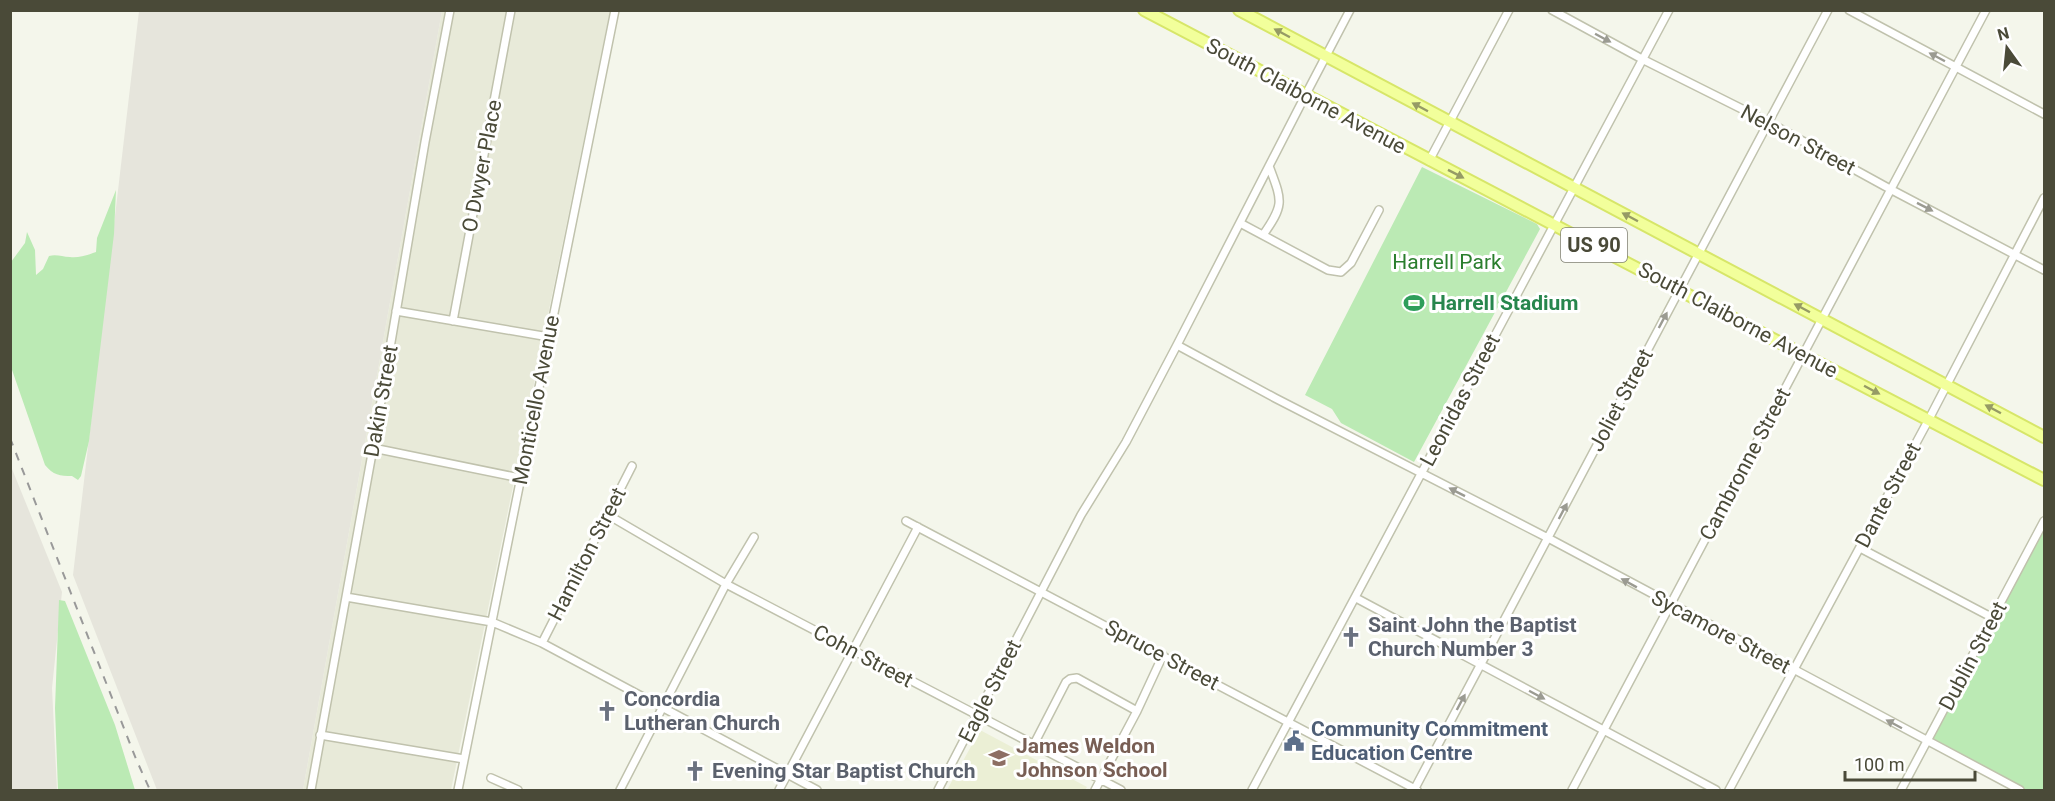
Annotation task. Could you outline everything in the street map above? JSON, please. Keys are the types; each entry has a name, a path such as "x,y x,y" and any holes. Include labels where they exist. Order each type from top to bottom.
{"main road":[{"name":"South Claiborne Avenue","path":"1144,10 1428,161 1555,224 2044,480"},
{"name":"South Claiborne Avenue","path":"1239,10 2044,437"}],"street":[{"name":"Dakin Street","path":"311,790 373,448 424,142 450,10"},
{"name":"O Dwyer Place","path":"453,321 512,10"},
{"name":"Monticello Avenue","path":"458,790 615,10"},
{"path":"1305,96 1350,10"},
{"path":"1428,161 1509,10"},
{"name":"Nelson Street","path":"1552,10 1642,59 1768,122 2044,270"},
{"name":"Leonidas Street","path":"1252,790 1669,10"},
{"name":"Joliet Street","path":"1416,790 1828,10"},
{"path":"1849,10 2044,114"},
{"name":"Cambronne Street","path":"1572,790 1986,10"},
{"name":"Eagle Street","path":"938,790 1081,515 1126,442 1305,96"},
{"path":"1263,235 1276,217 1280,205 1269,166"},
{"name":"Dante Street","path":"1729,790 1929,419 2044,198"},
{"path":"1240,223 1328,270 1341,272 1352,263 1378,210"},
{"path":"396,311 549,337"},
{"name":"Sycamore Street","path":"1177,345 1548,538 2020,790"},
{"path":"373,448 520,478"},
{"name":"Hamilton Street","path":"542,642 632,466"},
{"name":"Cohn Street","path":"608,515 726,584 1121,790"},
{"name":"Spruce Street","path":"906,521 1416,790"},
{"name":"Dublin Street","path":"1900,790 2044,521"},
{"path":"779,790 918,527"},
{"path":"620,790 726,584 754,537"},
{"path":"1860,548 1993,618"},
{"path":"346,597 492,622 542,642 817,790"},
{"path":"1356,598 1716,790"},
{"path":"1095,790 1137,711 1162,655"},
{"path":"1033,746 1066,682 1070,679 1077,678 1137,711"},
{"path":"320,735 464,759"},
{"path":"491,778 518,790"}],"shaded area":[{"path":"139,11 442,11 303,790 157,790 73,575"},
{"path":"442,11 610,11 451,790 303,790"},
{"path":"10,464 62,592 52,688 57,790 11,790"},
{"name":"James Weldon Johnson School","path":"980,730 1087,787 1085,790 947,790"}],"green space":[{"name":"Harrell Stadium","path":"1422,167 1537,224 1540,229 1414,462 1341,423 1332,409 1305,395"},
{"path":"116,190 114,234 89,441 81,476 78,480 72,476 54,473 45,465 11,367 11,262 25,243 27,232 35,250 36,275 43,269 49,256 77,257 96,252 97,238"},
{"path":"2044,521 2044,790 2020,790 1927,741"},
{"path":"59,600 65,601 115,725 135,790 58,790 55,708"}],"railway":[{"path":"10,438 150,790"}],"place":[{"name":"Harrell Stadium","path":"1414,303"},
{"name":"Saint John the Baptist Church Number 3","path":"1351,637"},
{"name":"Concordia Lutheran Church","path":"607,711"},
{"name":"Community Commitment Education Centre","path":"1294,741"},
{"name":"James Weldon Johnson School","path":"999,758"},
{"name":"Evening Star Baptist Church","path":"695,771"}],"park label":[{"name":"Harrell Park","path":"1447,262"}]}
